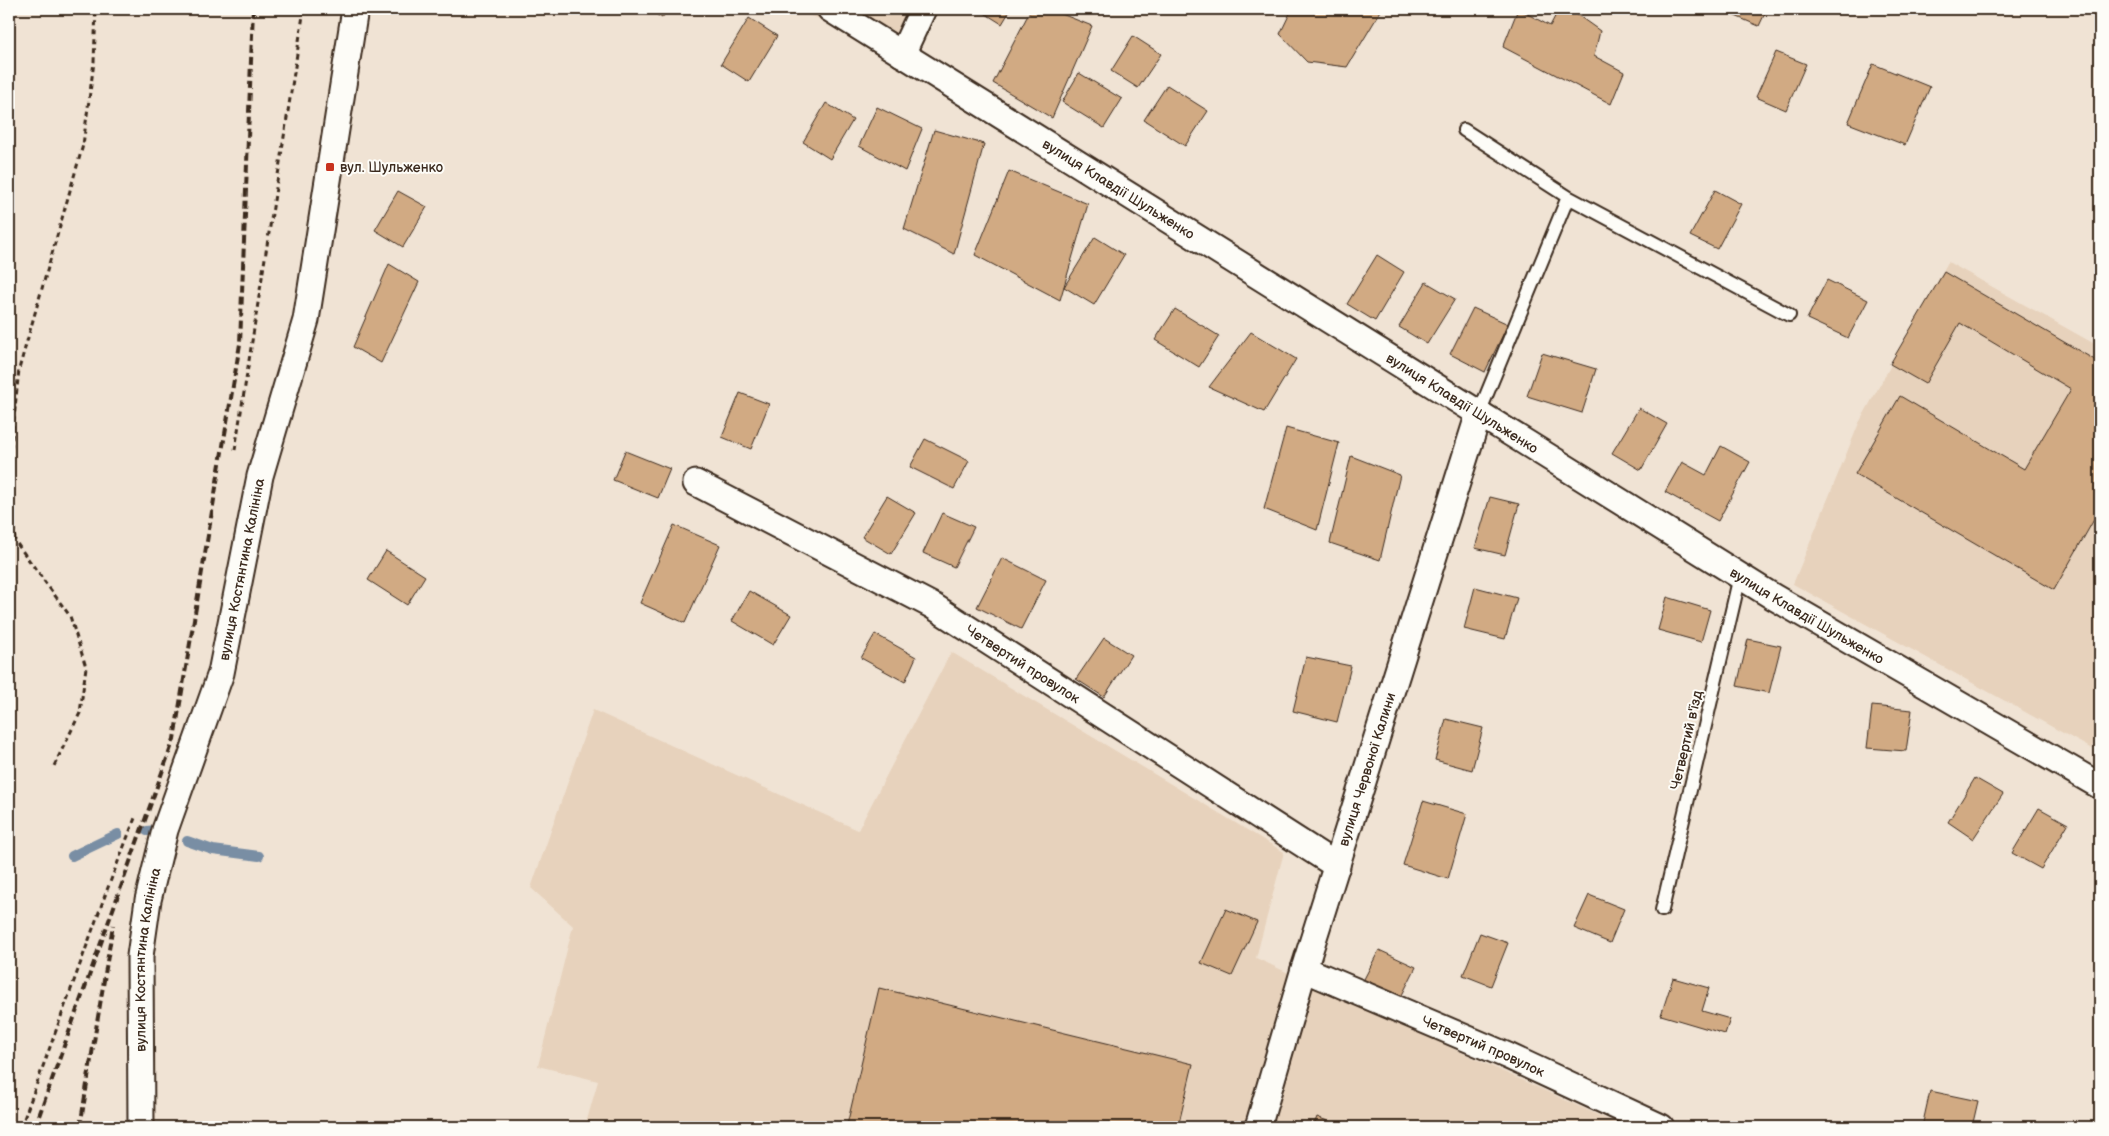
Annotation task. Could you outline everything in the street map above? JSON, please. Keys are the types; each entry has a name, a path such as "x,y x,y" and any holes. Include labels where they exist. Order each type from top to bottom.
{"street":[{"name":"вулиця Костянтина Калініна","path":"141,1127 140,956 148,900 165,830 221,673 260,476 306,320 355,9"},
{"name":"вулиця Клавдії Шульженко","path":"830,9 1740,576 2100,786"},
{"path":"902,54 923,9"},
{"name":"вулиця Червоної Калини","path":"1258,1127 1304,969 1479,413"},
{"name":"Четвертий провулок","path":"696,483 933,606 1337,866"},
{"name":"Четвертий провулок","path":"1304,969 1508,1056 1661,1127"}],"lane":[{"path":"1464,130 1568,197 1789,314"},
{"path":"1479,413 1568,197"},
{"name":"Четвертий в'їзд","path":"1662,910 1740,576"}],"path":[{"path":"9,466 19,369 83,145 94,62 96,9"},
{"path":"234,456 304,9"},
{"path":"9,482 15,541 70,616 86,667 80,713 53,768"},
{"path":"21,1127 106,890 138,811"}],"shaded area":[{"path":"787,9 914,9 899,42"},
{"path":"1948,262 2100,347 2100,713 2092,749 1793,584 1859,423"},
{"path":"951,652 1284,852 1256,958 1624,1127 585,1127 598,1081 538,1066 573,926 531,888 593,710 858,830"}],"building":[{"path":"648,9 668,9 662,18"},
{"path":"978,9 1011,9 1002,24"},
{"path":"1031,9 1049,9 1092,26 1052,118 993,83"},
{"path":"1292,9 1382,9 1347,67 1307,62 1280,34"},
{"path":"1518,9 1550,26 1559,9 1569,9 1600,31 1594,56 1624,72 1611,104 1503,47"},
{"path":"1730,9 1767,9 1759,26 1728,13"},
{"path":"749,18 777,36 749,82 721,64"},
{"path":"1133,36 1161,54 1138,88 1111,71"},
{"path":"1776,52 1806,64 1786,110 1756,97"},
{"path":"1873,64 1930,87 1905,145 1848,123"},
{"path":"1079,73 1122,99 1104,128 1062,102"},
{"path":"1167,85 1208,111 1185,146 1144,120"},
{"path":"826,103 853,120 830,159 803,142"},
{"path":"877,107 922,129 905,171 859,146"},
{"path":"934,130 984,144 954,254 904,229"},
{"path":"1009,171 1088,204 1060,300 975,255"},
{"path":"1715,190 1741,204 1717,249 1690,236"},
{"path":"398,191 427,207 403,247 375,230"},
{"path":"1095,237 1124,255 1094,305 1064,287"},
{"path":"1377,255 1404,272 1375,321 1347,304"},
{"path":"389,264 419,282 381,363 353,347"},
{"path":"1944,272 2100,363 2100,509 2054,590 1855,474 1900,396 2024,469 2071,389 1960,323 1925,384 1890,364"},
{"path":"1827,280 1868,300 1848,338 1807,319"},
{"path":"1426,282 1455,299 1427,344 1399,327"},
{"path":"1473,308 1508,324 1485,372 1450,354"},
{"path":"1175,309 1219,336 1199,367 1155,340"},
{"path":"1251,332 1296,359 1264,412 1209,387"},
{"path":"1542,353 1596,369 1582,413 1527,396"},
{"path":"740,393 769,404 751,449 722,437"},
{"path":"1639,408 1667,424 1641,470 1612,453"},
{"path":"1286,428 1339,443 1317,530 1264,509"},
{"path":"925,439 969,461 954,489 910,467"},
{"path":"1721,446 1750,462 1718,521 1665,492 1682,462 1706,475"},
{"path":"625,451 670,469 658,498 613,480"},
{"path":"1351,456 1400,475 1380,560 1330,543"},
{"path":"887,496 916,513 891,554 862,537"},
{"path":"1490,497 1519,504 1505,555 1475,548"},
{"path":"942,513 974,527 954,567 923,553"},
{"path":"674,525 720,545 685,623 640,603"},
{"path":"386,551 425,576 407,605 368,580"},
{"path":"1002,558 1046,580 1021,629 977,607"},
{"path":"1475,587 1517,598 1505,639 1464,629"},
{"path":"749,591 791,615 773,645 732,621"},
{"path":"1667,597 1710,610 1701,642 1658,630"},
{"path":"875,634 916,657 905,682 861,658"},
{"path":"1104,638 1131,655 1104,697 1076,679"},
{"path":"1748,639 1781,646 1769,693 1737,686"},
{"path":"1306,657 1351,666 1337,722 1293,711"},
{"path":"1872,706 1912,710 1906,751 1867,748"},
{"path":"1446,719 1483,728 1472,770 1435,760"},
{"path":"1975,778 2003,794 1973,839 1948,822"},
{"path":"1423,801 1467,814 1448,879 1403,865"},
{"path":"2039,808 2068,824 2041,869 2012,853"},
{"path":"1589,895 1624,909 1610,943 1574,928"},
{"path":"1226,909 1257,922 1232,976 1201,963"},
{"path":"1480,933 1508,943 1491,986 1463,975"},
{"path":"1379,950 1416,967 1400,999 1363,981"},
{"path":"1673,978 1709,988 1702,1011 1730,1019 1725,1034 1661,1015"},
{"path":"879,988 1193,1064 1178,1127 858,1127 847,1125"},
{"path":"1930,1091 1978,1101 1972,1127 1922,1127"},
{"path":"1317,1117 1343,1127 1313,1127"}],"waterway":[{"path":"147,831 156,830"},
{"path":"72,856 118,834"},
{"path":"187,841 213,850 259,856"}],"railway":[{"path":"35,1127 174,739 240,344 253,9"},
{"path":"80,1127 113,925"}],"place":[{"name":"вул. Шульженко","path":"330,167"}]}
